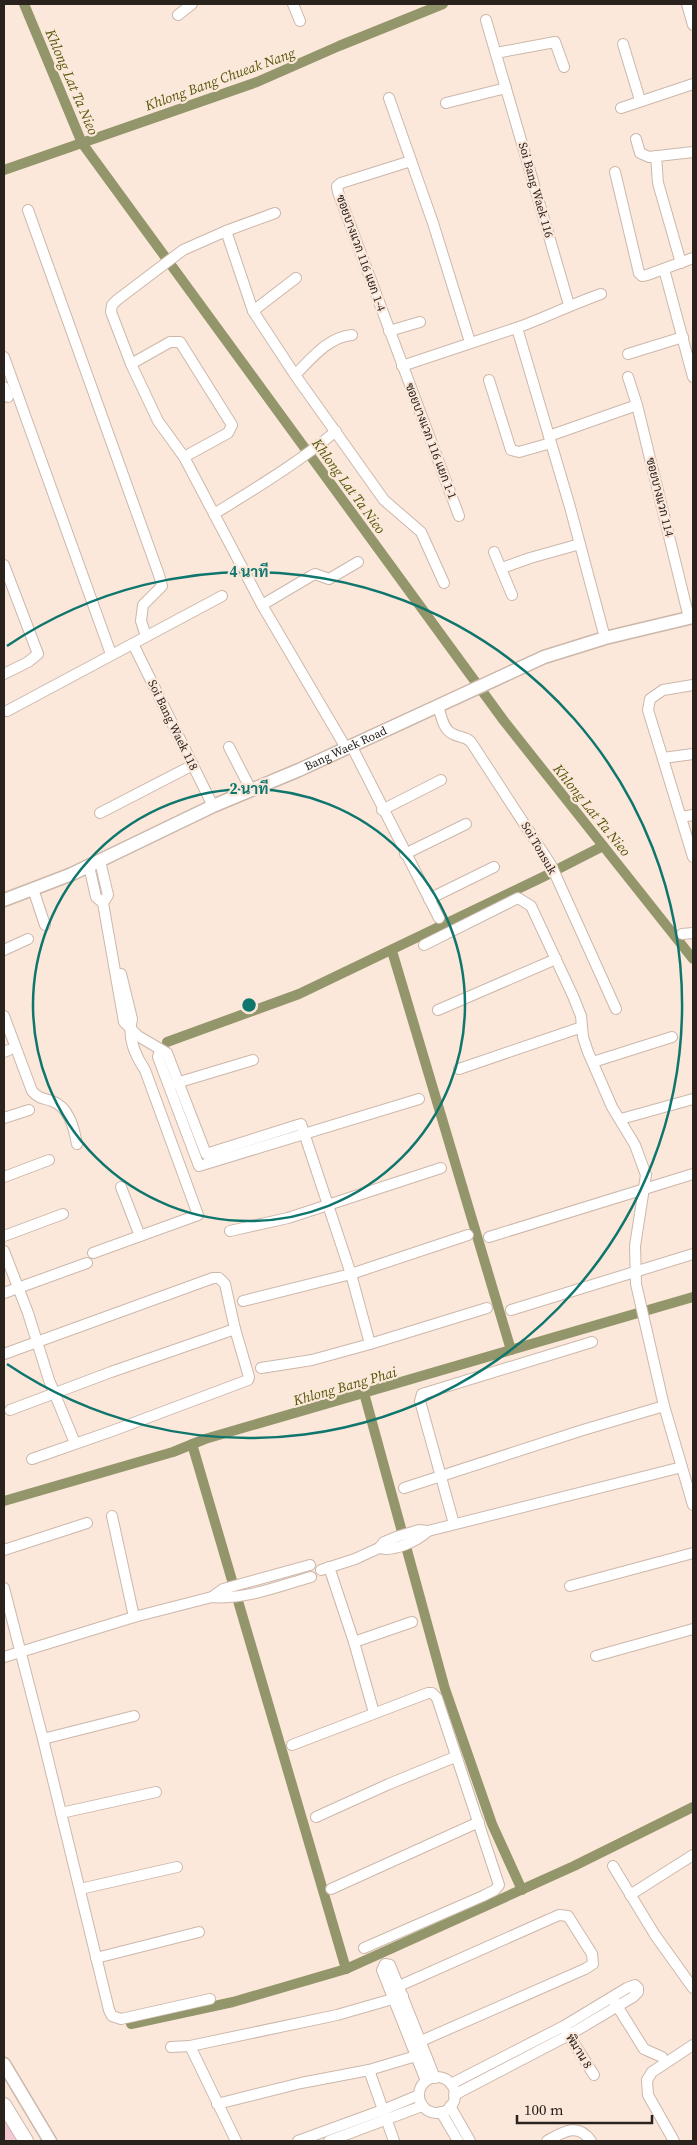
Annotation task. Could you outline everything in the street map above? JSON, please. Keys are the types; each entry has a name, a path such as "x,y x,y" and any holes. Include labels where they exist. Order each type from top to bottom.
{"highway":[{"path":"4,2105 26,2141"}],"main road":[{"name":"Bang Waek Road","path":"4,900 94,864 213,806 348,747 544,657 605,638 691,618"},
{"path":"4,2064 50,2141"}],"street":[{"path":"178,15 192,4"},
{"path":"294,4 300,21"},
{"path":"687,4 693,25"},
{"name":"Soi Bang Waek 116","path":"486,20 569,305"},
{"path":"496,53 554,42 564,66"},
{"path":"623,44 640,100"},
{"path":"621,108 640,100 693,84"},
{"path":"446,103 506,88"},
{"path":"389,98 470,342"},
{"path":"636,138 640,153 648,157 693,152"},
{"path":"656,156 658,183 681,262"},
{"name":"ซอยบางแวก 116 แยก 1-4","path":"402,366 338,192 338,186 341,183 411,161"},
{"path":"616,172 639,273 642,276 647,275 693,258"},
{"path":"28,210 159,574 162,586 143,605 141,614 146,636"},
{"path":"274,213 183,250 117,300 112,305 111,312 131,364 158,421 184,457 262,605 348,747 438,918"},
{"path":"226,231 252,311 384,500 421,532 444,584"},
{"path":"664,269 693,377"},
{"path":"252,311 296,278"},
{"path":"402,366 517,328 569,305 602,294"},
{"path":"389,331 420,322"},
{"path":"517,328 580,544 605,638"},
{"path":"295,375 329,343 341,336 352,336"},
{"path":"628,354 683,337"},
{"path":"131,364 170,342 180,342 232,425 228,433 184,457"},
{"path":"4,356 112,654"},
{"name":"ซอยบางแวก 116 แยก 1-1","path":"402,366 459,516"},
{"name":"ซอยบางแวก 114","path":"628,377 637,405 691,618"},
{"path":"489,380 511,450 519,452 637,405"},
{"path":"214,514 296,462 336,431"},
{"path":"502,568 580,544"},
{"path":"494,552 512,595"},
{"path":"262,605 315,574 329,579 358,562"},
{"path":"4,565 38,654 28,662 4,674"},
{"path":"5,713 222,596"},
{"name":"Soi Bang Waek 118","path":"133,644 213,806"},
{"path":"693,685 663,690 650,699 648,710 693,857"},
{"name":"Soi Tonsuk","path":"438,706 446,728 454,735 465,737 471,742 551,865 616,1009"},
{"path":"229,747 251,790"},
{"path":"663,758 693,754"},
{"path":"100,813 193,765"},
{"path":"382,810 441,780"},
{"path":"681,816 693,815"},
{"path":"405,854 466,824"},
{"path":"93,1253 198,1215 145,1070 134,1054 130,1026 132,1019 120,972 115,966 102,903 108,896 94,864"},
{"path":"429,900 494,867"},
{"path":"33,890 45,925"},
{"path":"424,945 518,898 531,906 574,996 581,1016 583,1037 612,1107 621,1119 644,1168 644,1188 635,1246 635,1272 639,1301 664,1406 693,1505"},
{"path":"682,934 693,933"},
{"path":"4,950 28,939"},
{"path":"438,1010 556,959"},
{"path":"4,1016 32,1091 39,1099 52,1101 64,1108 75,1130 77,1144"},
{"path":"130,1026 138,1036 167,1053 174,1084 206,1154 254,1144 419,1099"},
{"path":"459,1069 582,1027"},
{"path":"593,1062 672,1036"},
{"path":"174,1084 253,1060"},
{"path":"621,1119 693,1099"},
{"path":"4,1118 29,1110"},
{"path":"302,1130 351,1274 370,1344"},
{"path":"4,1176 49,1160"},
{"path":"230,1231 288,1218 441,1168"},
{"path":"489,1237 693,1174"},
{"path":"121,1186 140,1236"},
{"path":"4,1236 63,1214"},
{"path":"243,1301 351,1274 468,1235"},
{"path":"4,1251 54,1393 75,1443"},
{"path":"511,1310 693,1254"},
{"path":"4,1293 88,1263"},
{"path":"4,1354 213,1278 219,1278 225,1284 234,1329 249,1377 245,1382 32,1459"},
{"path":"261,1368 312,1360 487,1308"},
{"path":"10,1410 234,1329"},
{"path":"454,1524 420,1401 422,1394 592,1342"},
{"path":"404,1488 576,1432 664,1406"},
{"path":"4,1657 134,1617 224,1594 243,1590 265,1590 319,1576 325,1569 379,1548 386,1550 398,1541 428,1531 682,1467"},
{"path":"112,1516 134,1617"},
{"path":"4,1550 87,1523"},
{"path":"570,1586 693,1553"},
{"path":"243,1590 262,1579 317,1564 325,1569 354,1642 374,1713"},
{"path":"310,1566 308,1572 311,1577"},
{"path":"262,1579 265,1590"},
{"path":"4,1588 109,2010 115,2019 121,2019 210,2000"},
{"path":"354,1642 412,1622"},
{"path":"596,1656 693,1630"},
{"path":"292,1745 432,1692 437,1698 455,1757 499,1880 498,1888 470,1903 364,1948"},
{"path":"43,1739 134,1716"},
{"path":"316,1817 455,1757"},
{"path":"61,1813 156,1792"},
{"path":"331,1889 479,1822"},
{"path":"630,1895 693,1855"},
{"path":"613,1866 664,1949 693,1988"},
{"path":"80,1889 177,1867"},
{"path":"171,2047 190,2046 337,2015 397,1993 559,1915 568,1916 592,1954 593,1964 417,2043"},
{"path":"96,1958 199,1932"},
{"path":"397,1993 431,2079"},
{"path":"454,2095 614,2002 644,2049 662,2057"},
{"path":"451,2084 566,2031"},
{"name":"พิมาน 8","path":"566,2031 594,2075"},
{"path":"417,2043 416,2056 431,2079"},
{"path":"674,2141 648,2095 646,2080 652,2072 693,2045"},
{"path":"190,2046 236,2141"},
{"path":"217,2104 301,2083 369,2070 416,2056"},
{"path":"369,2070 394,2141"},
{"path":"431,2079 446,2080 451,2084 454,2095 450,2106 441,2112 430,2112 422,2106 419,2095 422,2085 431,2079"},
{"path":"329,2141 384,2115 419,2095"},
{"path":"298,2141 384,2115 422,2106"},
{"path":"450,2106 470,2141"},
{"path":"441,2112 458,2141"},
{"path":"547,2141 570,2129 575,2129 585,2134 591,2141"}],"shaded area":[{"path":"4,2117 19,2141 5,2141"}],"waterway":[{"name":"Khlong Lat Ta Nieo","path":"24,4 82,143 504,721 693,959"},
{"name":"Khlong Bang Chueak Nang","path":"4,170 257,82 443,4"},
{"path":"560,868 603,846"},
{"path":"167,1042 299,994 547,875"},
{"path":"392,951 511,1350"},
{"name":"Khlong Bang Phai","path":"4,1501 173,1452 205,1439 693,1297"},
{"path":"364,1393 445,1689 492,1824 522,1890"},
{"path":"192,1444 346,1969"},
{"path":"131,2024 233,2002 346,1969 574,1866 693,1807"}]}
